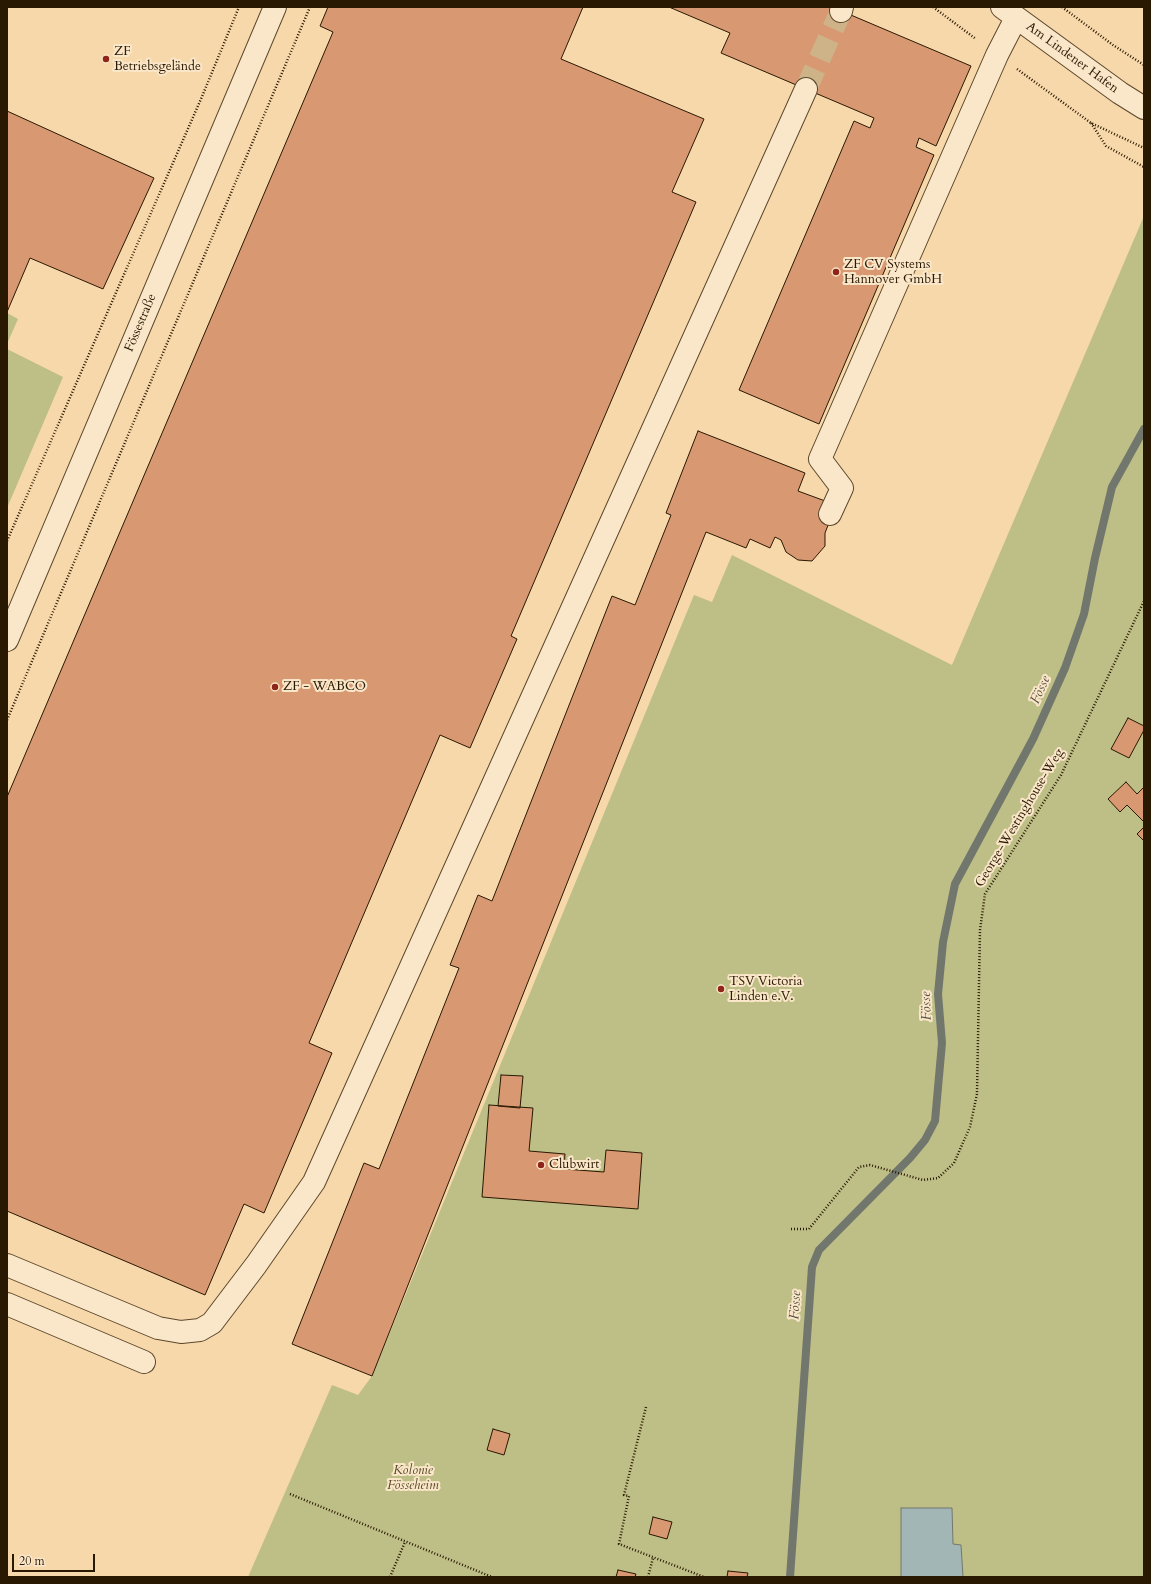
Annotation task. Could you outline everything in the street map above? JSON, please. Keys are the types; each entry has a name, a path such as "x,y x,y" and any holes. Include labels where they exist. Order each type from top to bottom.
{"street":[{"name":"Fössestraße","path":"7,640 275,7"},
{"name":"Am Lindener Hafen","path":"1009,12 1120,93 1144,108"},
{"path":"830,514 842,488 820,460 994,62 1009,12"},
{"path":"7,1264 158,1328 181,1332 200,1330 212,1323 294,1212 314,1182 806,89"},
{"path":"7,1304 144,1362"}],"path":[{"path":"7,541 201,98 239,7"},
{"path":"7,720 310,7"},
{"path":"1062,7 1113,45 1144,64"},
{"path":"1144,148 1091,122 1106,146 1144,167"},
{"name":"George-Westinghouse-Weg","path":"791,1229 809,1229 859,1167 870,1165 923,1180 938,1178 954,1163 970,1127 976,1094 980,930 985,894 1061,775 1144,602"},
{"path":"646,1407 624,1495 629,1496 619,1544 704,1577"},
{"path":"290,1494 492,1577"},
{"path":"390,1577 405,1542"},
{"path":"648,1577 653,1558"}],"green space":[{"name":"Kolonie Fösseheim","path":"1144,216 1144,1577 248,1577 332,1385 358,1395 372,1376 694,595 712,602 732,555 952,665"},
{"path":"7,313 18,319 7,344"},
{"path":"7,349 63,377 7,508"}],"shaded area":[{"path":"901,1508 952,1508 953,1544 961,1545 963,1577 901,1577"}],"building":[{"name":"ZF - WABCO","path":"328,7 583,7 561,59 704,119 672,192 696,202 511,636 517,639 470,748 440,735 309,1043 332,1053 264,1213 244,1204 205,1295 7,1211 7,797 333,32 320,26"},
{"name":"ZF CV Systems Hannover GmbH","path":"669,7 832,7 971,66 936,146 919,138 916,147 934,155 819,424 739,390 854,121 870,128 874,118 721,53 730,33"},
{"path":"7,111 154,178 103,289 30,258 7,312"},
{"path":"698,431 805,473 798,491 836,505 825,533 825,546 812,561 798,560 786,552 781,540 775,537 770,548 750,539 746,548 706,532 372,1376 292,1344 364,1163 379,1169 459,968 450,965 478,895 492,901 612,596 635,605 671,515 666,513"},
{"path":"1128,718 1144,726 1144,730 1129,758 1111,749"},
{"path":"1126,782 1137,794 1144,787 1144,822 1127,805 1120,812 1108,799"},
{"path":"1144,827 1144,841 1137,834"},
{"path":"501,1075 523,1076 520,1108 498,1106"},
{"path":"489,1105 533,1108 529,1151 565,1154 564,1169 604,1172 606,1150 642,1153 638,1209 482,1197"},
{"path":"493,1429 510,1434 504,1455 487,1450"},
{"path":"653,1517 672,1522 667,1539 649,1534"},
{"path":"618,1570 636,1574 635,1577 616,1577"},
{"path":"728,1571 748,1573 747,1577 727,1577"}],"waterway":[{"name":"Fösse","path":"790,1577 812,1267 819,1250 910,1158 925,1140 935,1121 942,1043 938,994 943,942 955,884 1033,739 1065,668 1084,614 1095,558 1112,487 1144,429"}],"tunnel":[{"path":"806,89 841,11"}],"place":[{"name":"ZF Betriebsgelände","path":"106,59"},
{"name":"ZF CV Systems Hannover GmbH","path":"836,272"},
{"name":"ZF - WABCO","path":"275,687"},
{"name":"TSV Victoria Linden e.V.","path":"721,989"},
{"name":"Clubwirt","path":"541,1165"}]}
